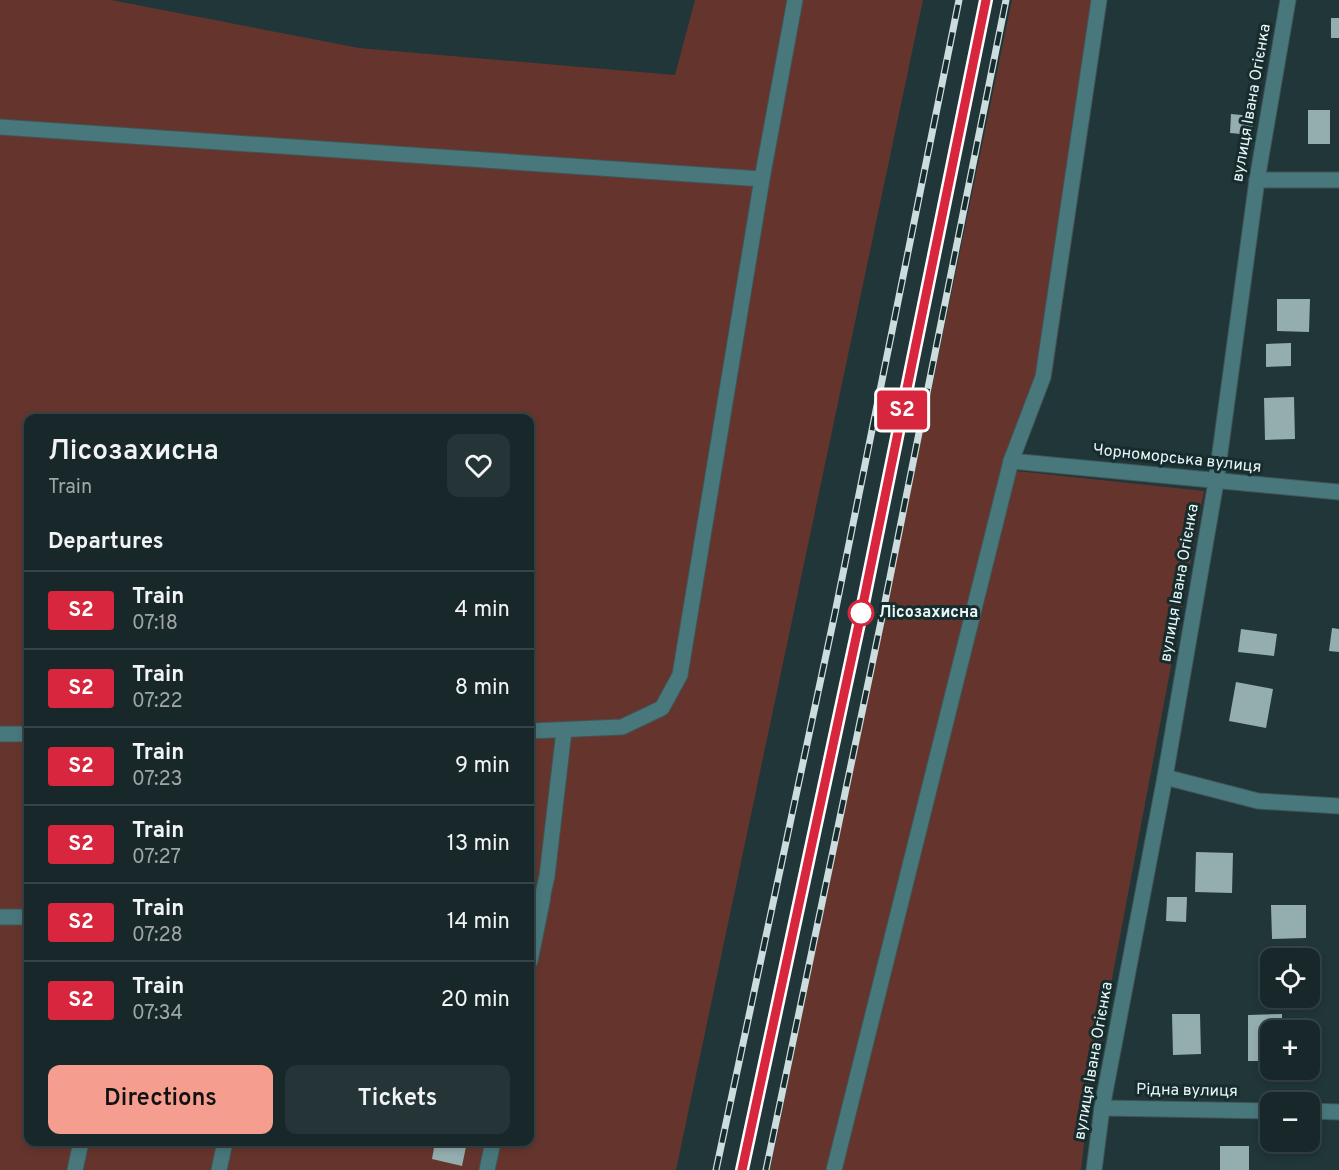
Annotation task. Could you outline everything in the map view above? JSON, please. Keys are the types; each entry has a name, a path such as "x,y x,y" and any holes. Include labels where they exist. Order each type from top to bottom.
{"street":[{"path":"534,731 622,727 662,708 681,675 762,178 795,0"},
{"path":"834,1170 1011,461 1043,377 1099,0"},
{"name":"вулиця Івана Огієнка","path":"1094,1170 1102,1108 1165,777 1216,482 1257,180 1288,0"},
{"path":"0,126 762,178"},
{"path":"1257,180 1339,180"},
{"name":"Чорноморська вулиця","path":"1011,461 1339,492"},
{"path":"534,940 543,894 564,731"},
{"path":"0,734 24,734"},
{"path":"1165,777 1258,801 1339,806"},
{"path":"534,905 543,894"},
{"path":"0,917 24,917"},
{"name":"Рідна вулиця","path":"1102,1108 1260,1111"},
{"path":"1320,1112 1339,1112"},
{"path":"75,1170 80,1146"},
{"path":"219,1170 224,1146"},
{"path":"487,1170 492,1146"}],"shaded area":[{"path":"0,0 111,0 359,48 675,75 695,0 923,0 676,1170 0,1170"},
{"path":"1012,0 1107,0 1052,376 1016,471 1204,491 1088,1106 1081,1170 770,1170"}],"building":[{"path":"1331,18 1339,18 1339,38 1331,38"},
{"path":"1308,110 1330,110 1330,144 1308,144"},
{"path":"1231,114 1253,116 1252,135 1230,133"},
{"path":"1277,299 1310,299 1309,332 1277,331"},
{"path":"1291,343 1291,366 1266,367 1266,344"},
{"path":"1294,397 1295,439 1265,440 1264,398"},
{"path":"1332,628 1339,629 1339,652 1329,651"},
{"path":"1241,629 1277,634 1274,656 1238,652"},
{"path":"1236,682 1273,689 1266,728 1229,721"},
{"path":"1196,852 1233,853 1232,893 1195,892"},
{"path":"1167,897 1187,897 1186,922 1166,921"},
{"path":"1271,905 1306,905 1306,938 1272,939"},
{"path":"1172,1014 1200,1014 1201,1054 1173,1055"},
{"path":"1282,1014 1282,1020 1260,1020 1260,1061 1248,1061 1248,1015"},
{"path":"434,1146 466,1146 462,1166 432,1159"},
{"path":"1220,1146 1249,1146 1249,1170 1220,1170"}],"railway":[{"path":"716,1170 835,613 959,0"},
{"path":"742,1170 860,619 986,0"},
{"path":"766,1170 882,617 1006,0"}],"train":[{"name":"S2","path":"742,1170 860,619 986,0"}],"place":[{"name":"Лісозахисна","path":"861,613"}]}
